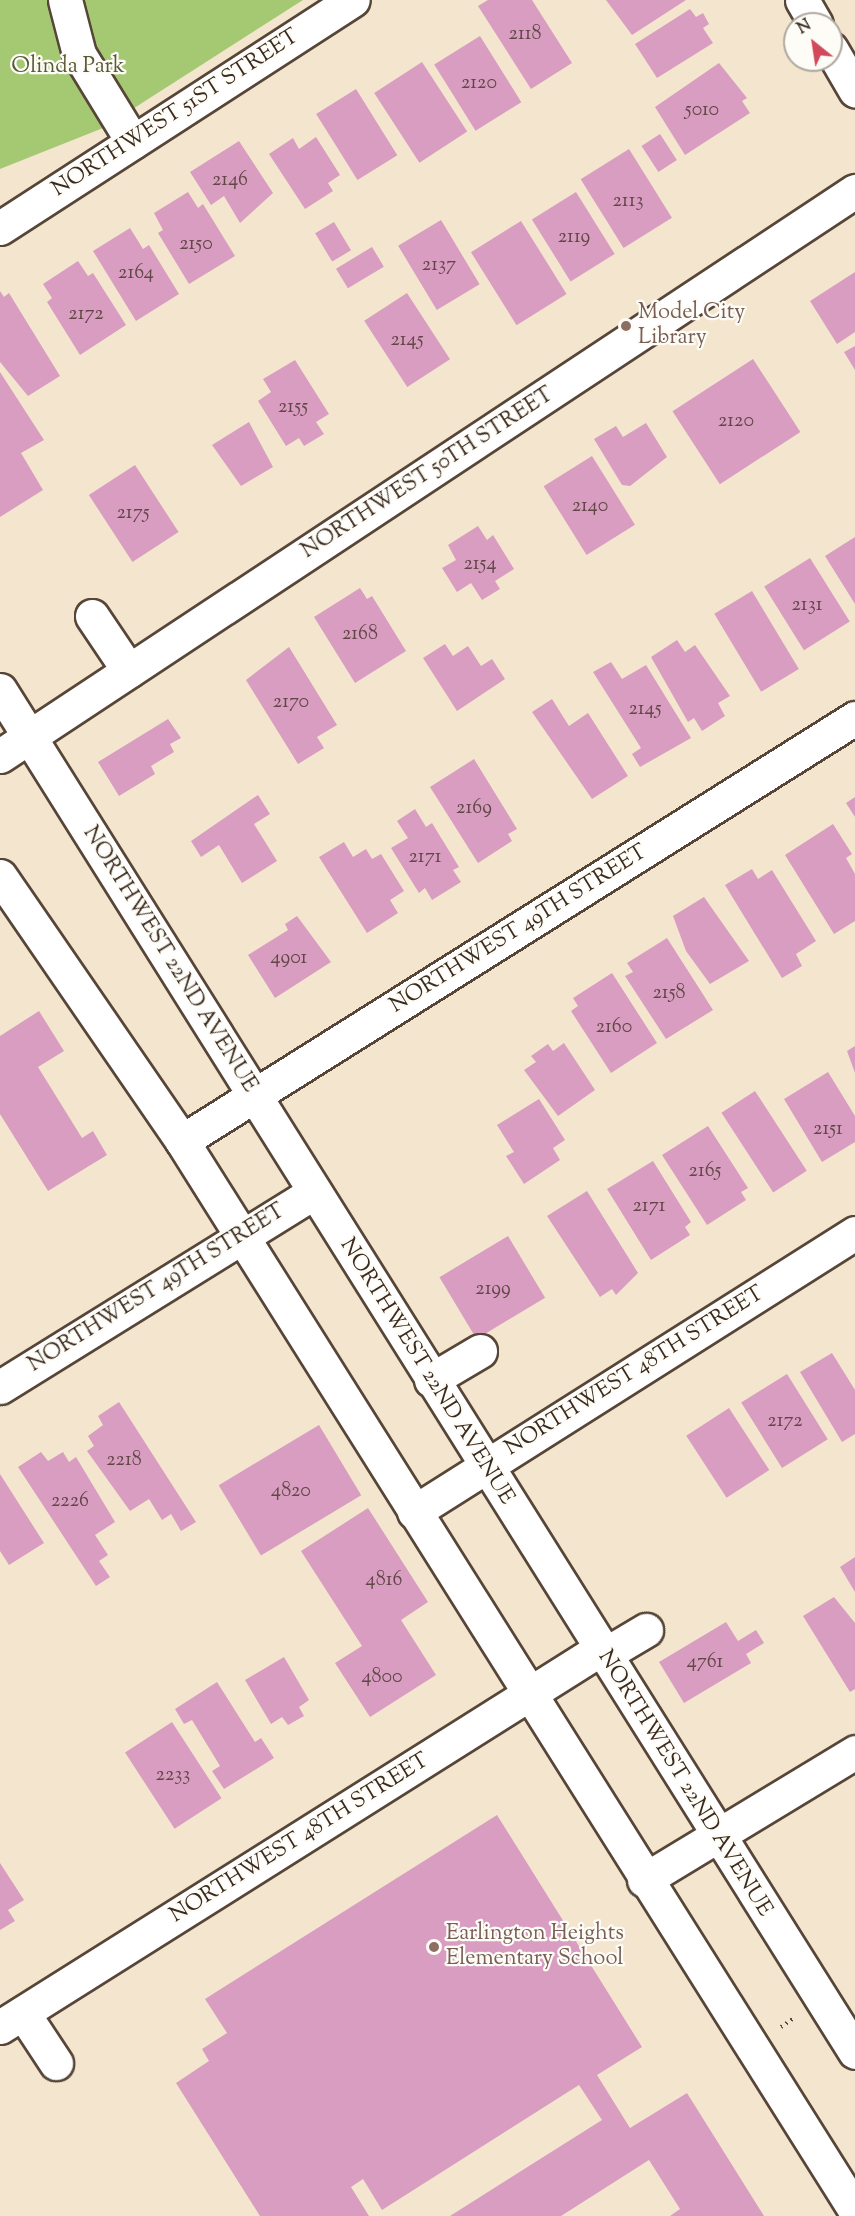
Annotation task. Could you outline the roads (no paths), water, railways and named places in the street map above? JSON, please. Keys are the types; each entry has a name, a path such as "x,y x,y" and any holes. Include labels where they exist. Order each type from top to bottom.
{"street":[{"path":"64,0 79,54 133,142"},
{"name":"NORTHWEST 51ST STREET","path":"0,228 353,0"},
{"path":"843,70 855,90"},
{"name":"NORTHWEST 50TH STREET","path":"0,756 855,191"},
{"path":"92,616 129,671"},
{"name":"NORTHWEST 22ND AVENUE","path":"0,690 315,1192 484,1467 717,1838 855,2052"},
{"name":"NORTHWEST 49TH STREET","path":"182,1141 255,1098 855,718"},
{"path":"0,876 182,1141 414,1512 533,1694 644,1880 855,2210"},
{"name":"NORTHWEST 49TH STREET","path":"0,1387 315,1192"},
{"name":"NORTHWEST 48TH STREET","path":"414,1512 855,1233"},
{"path":"431,1380 480,1351"},
{"name":"NORTHWEST 48TH STREET","path":"11,2020 533,1694 602,1652 646,1630"},
{"path":"644,1880 717,1838 855,1752"},
{"path":"11,2020 56,2063"}],"place":[{"name":"Model City Library","path":"626,326"},
{"name":"Earlington Heights Elementary School","path":"434,1947"}],"park label":[{"name":"Olinda Park","path":"68,68"}]}
